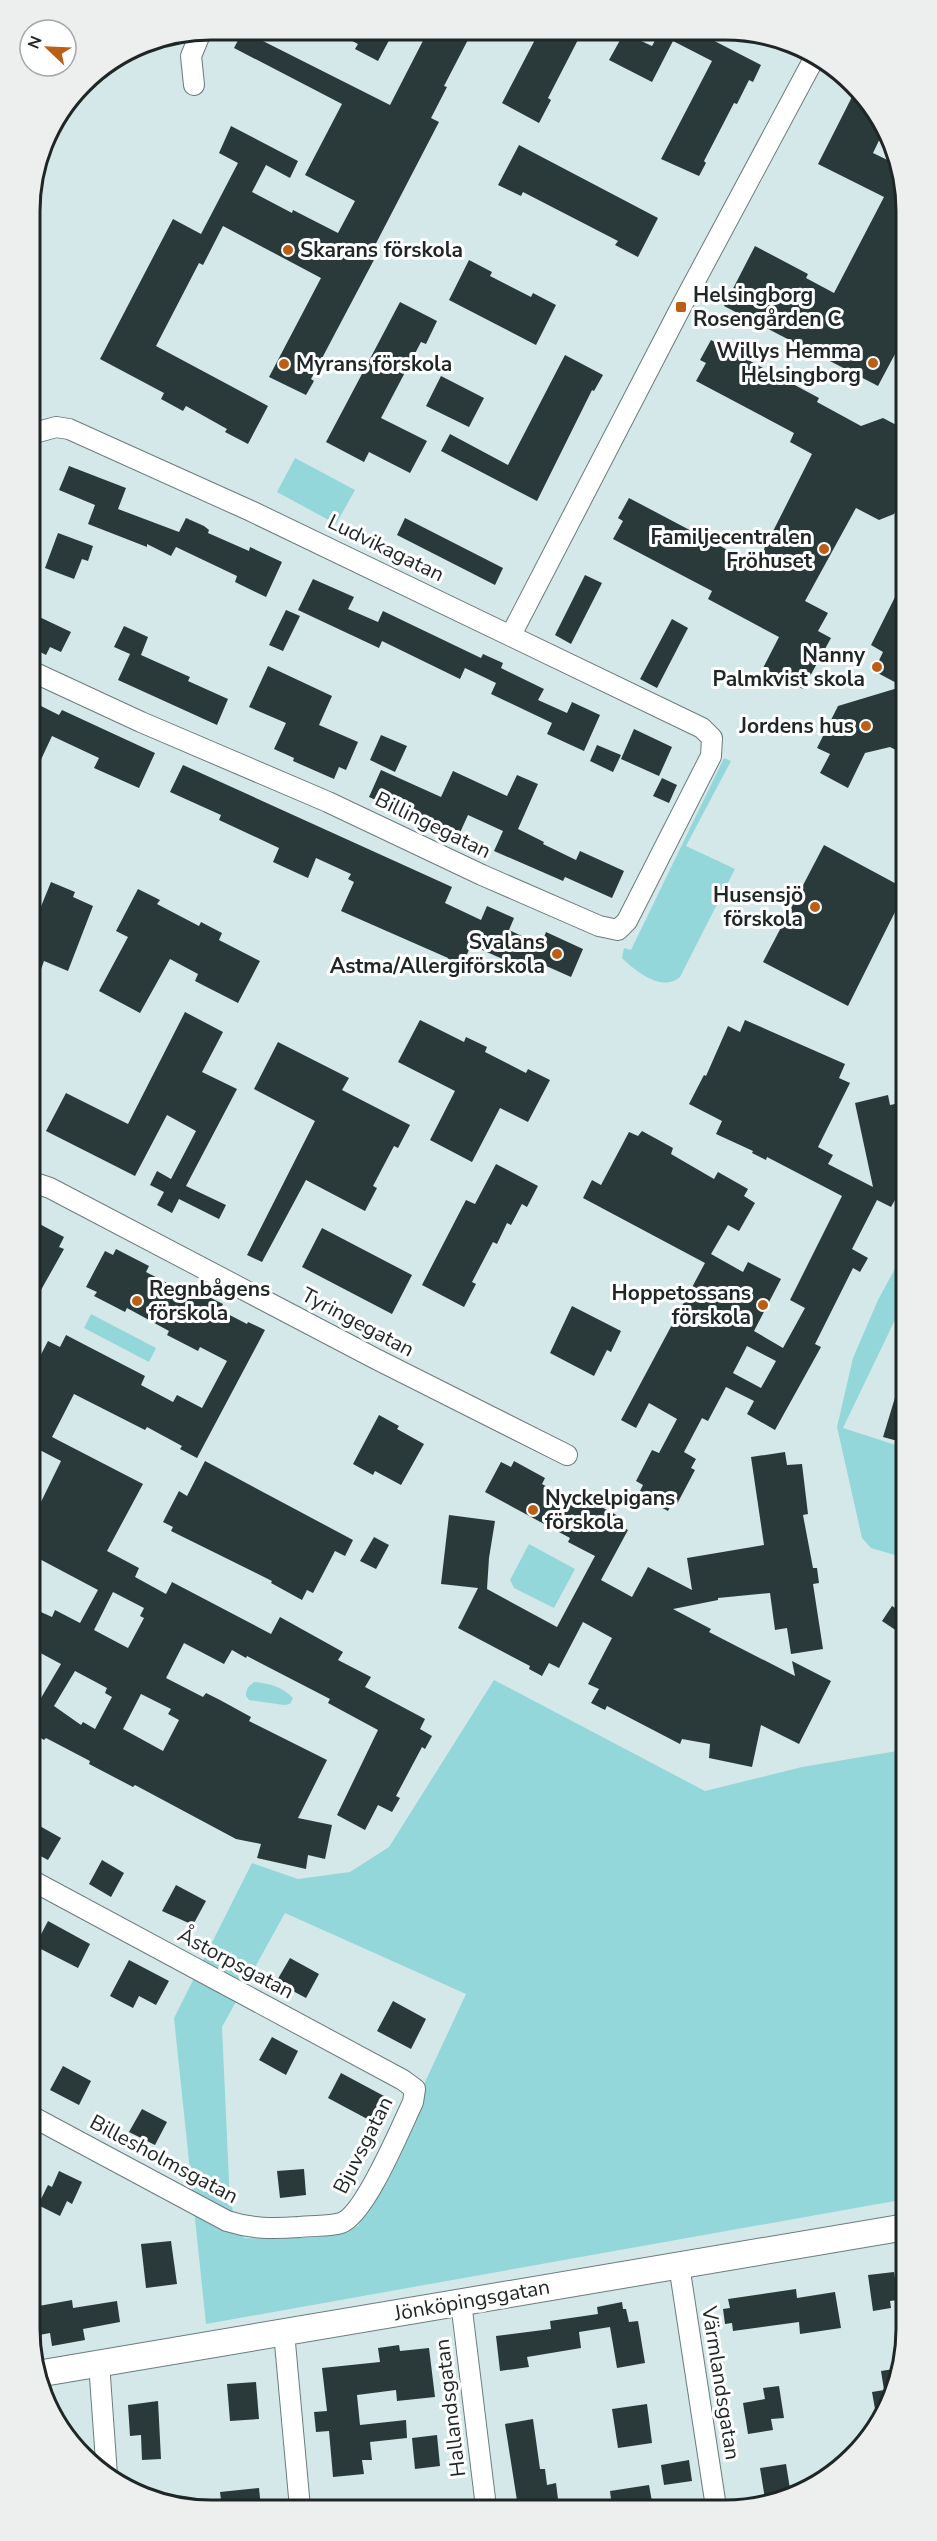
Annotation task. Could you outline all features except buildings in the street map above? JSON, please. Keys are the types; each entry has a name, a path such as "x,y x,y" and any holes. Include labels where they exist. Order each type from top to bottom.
{"street":[{"path":"194,85 191,56 197,42"},
{"path":"511,635 681,307 812,63"},
{"name":"Ludvikagatan","path":"41,431 56,427 87,435 511,635 702,728 712,738"},
{"name":"Billingegatan","path":"41,676 141,722 328,802 482,875 599,926 618,930 627,921 711,756 712,738"},
{"name":"Tyringegatan","path":"41,1185 567,1455"},
{"name":"Åstorpsgatan","path":"40,1885 403,2080 415,2089"},
{"name":"Bjuvsgatan","path":"277,2229 340,2223 351,2217 361,2205 377,2175 413,2102 415,2089"},
{"name":"Billesholmsgatan","path":"40,2121 227,2221 244,2226 277,2229"},
{"name":"Jönköpingsgatan","path":"47,2372 896,2229"},
{"name":"Värmlandsgatan","path":"679,2265 715,2500"},
{"name":"Hallandsgatan","path":"461,2302 485,2500"},
{"path":"284,2332 299,2500"},
{"path":"99,2363 106,2464"}],"shaded area":[{"path":"295,458 355,490 336,524 277,492"},
{"path":"724,758 731,761 686,846 735,869 680,977 666,983 658,981 634,969 622,958 624,948 631,950"},
{"path":"896,1267 896,1318 843,1428 896,1445 896,1555 871,1548 862,1538 837,1427 853,1358 878,1300"},
{"path":"91,1314 156,1348 149,1362 84,1328"},
{"path":"529,1544 575,1569 554,1608 514,1588 510,1580"},
{"path":"494,1680 705,1791 802,1767 896,1751 896,2201 206,2324 174,2018 252,1863 298,1879 350,1872 389,1847","holes":["285,1913 466,1994 358,2226 279,2239 244,2238 230,2203 222,2027"]},
{"path":"254,1682 285,1691 293,1698 290,1704 249,1700 246,1696 247,1691"}],"place":[{"name":"Skarans förskola","path":"288,250"},
{"name":"Helsingborg Rosengården C","path":"681,307"},
{"name":"Willys Hemma Helsingborg","path":"873,363"},
{"name":"Myrans förskola","path":"284,364"},
{"name":"Familjecentralen Fröhuset","path":"824,549"},
{"name":"Nanny Palmkvist skola","path":"877,667"},
{"name":"Jordens hus","path":"866,726"},
{"name":"Husensjö förskola","path":"815,907"},
{"name":"Svalans Astma/Allergiförskola","path":"557,954"},
{"name":"Regnbågens förskola","path":"137,1301"},
{"name":"Hoppetossans förskola","path":"763,1305"},
{"name":"Nyckelpigans förskola","path":"533,1510"}]}
